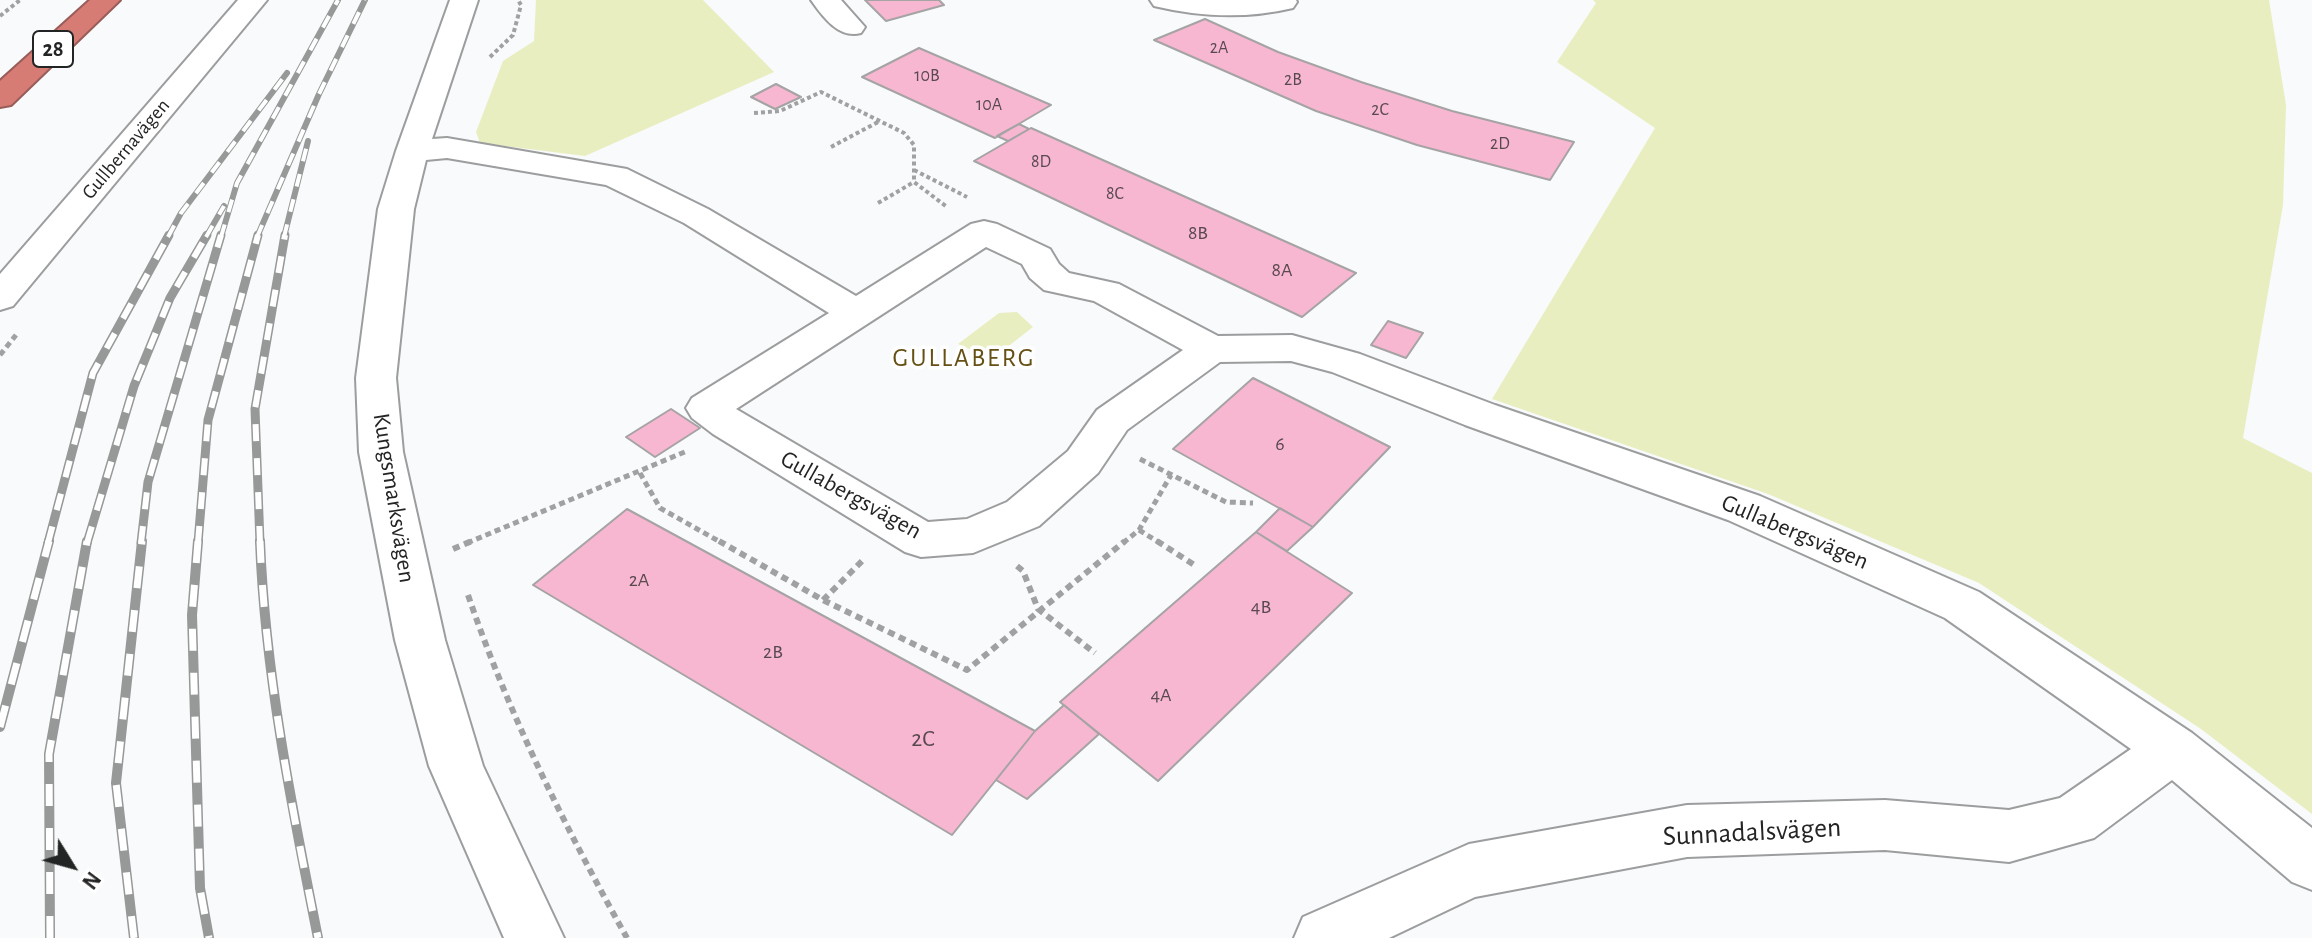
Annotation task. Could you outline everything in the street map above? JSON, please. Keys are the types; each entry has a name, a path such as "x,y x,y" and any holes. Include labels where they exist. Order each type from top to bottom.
{"highway":[{"name":"28","path":"0,98 106,0"}],"street":[{"name":"Gullbernavägen","path":"0,298 253,0"},
{"name":"Kungsmarksvägen","path":"464,0 412,151 390,244 378,363 381,452 420,640 456,766 534,938"},
{"path":"825,0 851,27"},
{"path":"1164,0 1182,5 1238,9 1283,2"},
{"path":"412,151 447,148 615,176 696,216 856,313"},
{"path":"718,416 856,313 984,232"},
{"name":"Gullabergsvägen","path":"984,232 1037,257 1043,270 1057,282 1106,292 1211,349 1292,348 1346,363 1480,415 1744,508 1962,605 2173,749 2312,863"},
{"name":"Gullabergsvägen","path":"718,416 921,540 973,536 1023,514 1083,462 1112,420 1211,349"},
{"name":"Sunnadalsvägen","path":"1324,938 1469,871 1687,831 1885,825 2009,836 2074,820 2173,749"}],"path":[{"path":"0,16 20,0"},
{"path":"483,63 513,35 521,5 518,0"},
{"path":"754,113 780,111 821,92 904,133 914,145 914,182"},
{"path":"831,147 879,121"},
{"path":"878,203 914,182"},
{"path":"914,182 984,232"},
{"path":"453,549 691,449 718,416"},
{"path":"1099,438 1226,502 1253,503"},
{"path":"1139,530 1196,566"},
{"path":"449,537 457,563"},
{"path":"823,600 875,549"},
{"path":"1023,571 1038,609 1095,653"},
{"path":"466,590 488,658 556,808 627,938"}],"green space":[{"path":"536,0 703,0 774,72 585,156 480,143 476,132 503,61 534,41"},
{"path":"1593,0 2269,0 2286,105 2283,205 2243,438 2312,473 2312,814 2201,729 1979,583 1768,494 1492,399 1655,128 1557,62 1596,3"},
{"path":"1017,312 1033,327 992,359 958,344 999,313"}],"building":[{"path":"865,0 939,0 944,5 886,21"},
{"path":"1205,19 1278,52 1361,82 1452,111 1574,142 1550,180 1417,145 1316,111 1154,40"},
{"path":"919,48 1051,105 995,138 862,77"},
{"path":"776,84 801,97 775,109 751,97"},
{"path":"1019,124 1029,129 1008,141 997,136"},
{"path":"1031,128 1356,273 1302,317 974,161"},
{"path":"1388,321 1423,333 1406,358 1371,345"},
{"path":"1253,378 1390,447 1313,527 1173,449"},
{"path":"671,409 700,428 655,457 626,437"},
{"path":"1280,508 1313,527 1287,551 1256,532"},
{"path":"627,509 1035,731 952,835 533,585"},
{"path":"1256,532 1352,593 1158,781 1060,702"},
{"path":"1064,705 1099,734 1027,799 996,780 1035,731"}],"railway":[{"path":"221,237 237,183 338,0"},
{"path":"257,237 319,94 365,0"},
{"path":"168,237 181,213 287,73"},
{"path":"284,237 308,141"},
{"path":"206,237 224,206"},
{"path":"48,543 93,373 169,235"},
{"path":"87,543 134,386 170,298 207,235"},
{"path":"141,543 148,482 221,235"},
{"path":"198,543 208,420 258,235"},
{"path":"260,543 255,409 285,235"},
{"path":"0,727 49,541"},
{"path":"50,938 49,754 87,541"},
{"path":"134,938 116,783 142,541"},
{"path":"198,541 192,615 200,888 209,938"},
{"path":"260,541 274,691 318,938"}],"district":[{"name":"GULLABERG","path":"964,358"}]}
